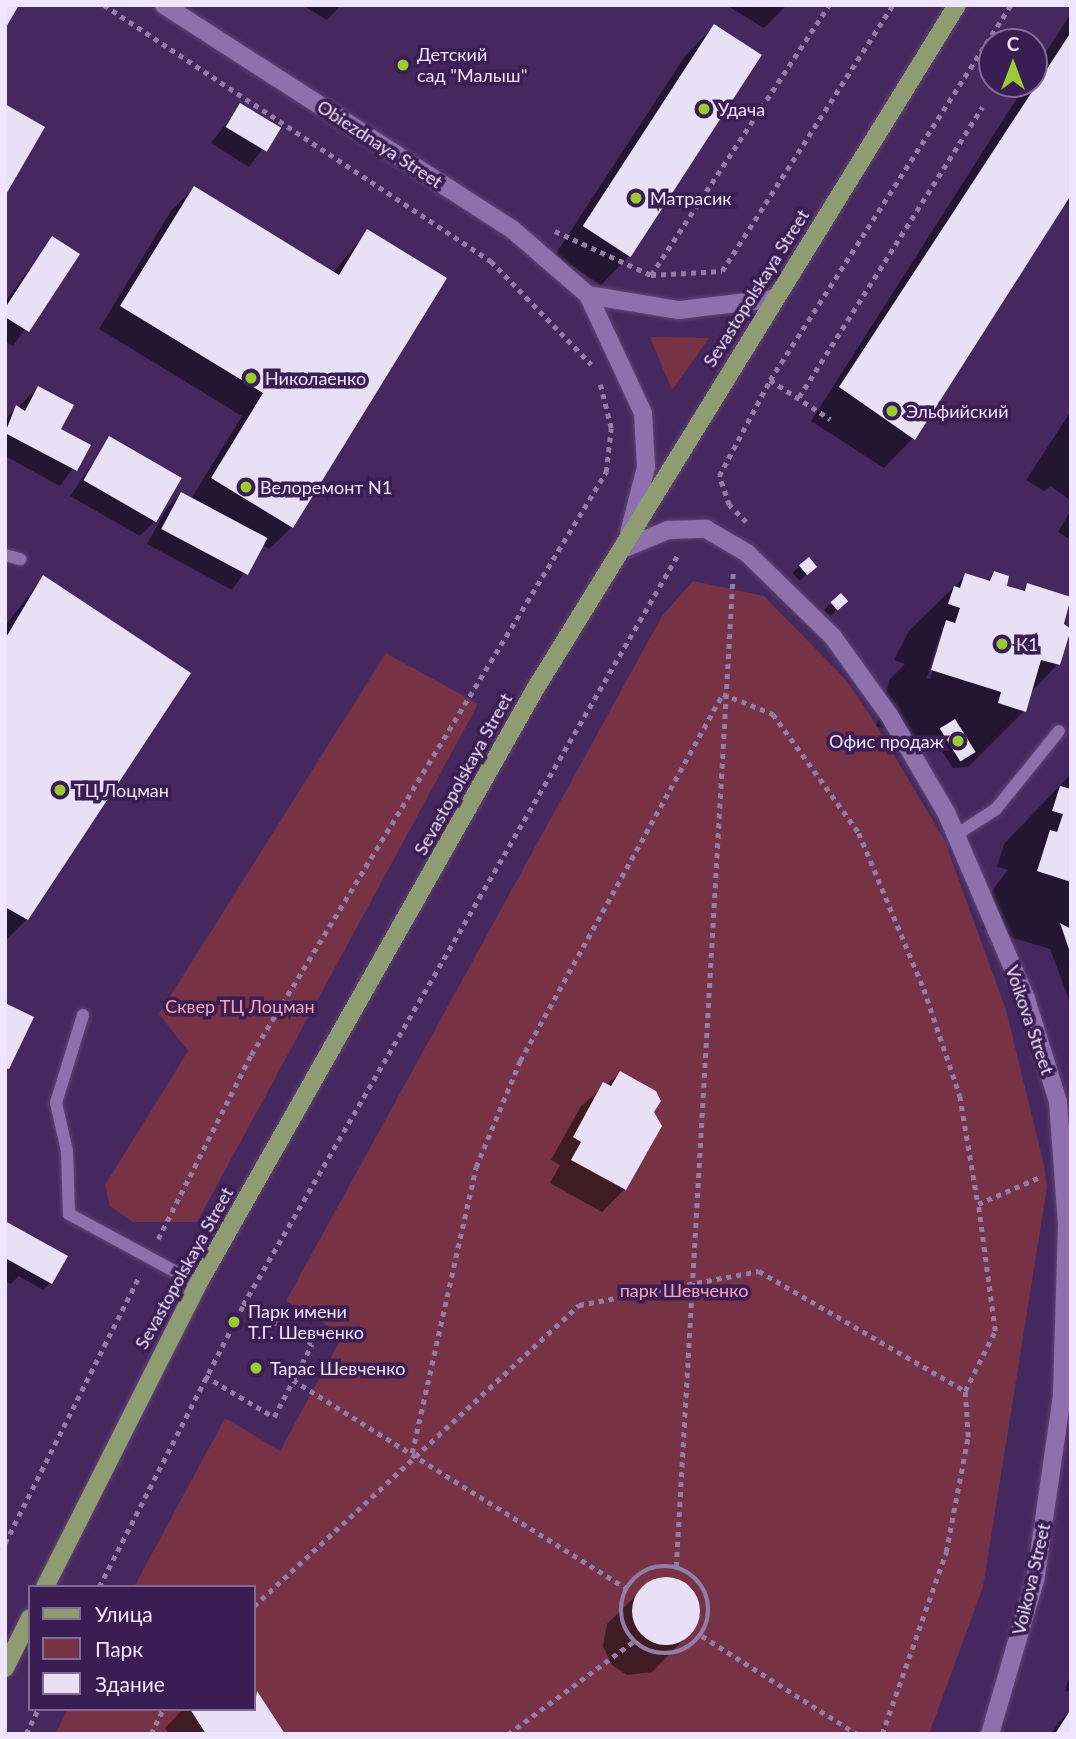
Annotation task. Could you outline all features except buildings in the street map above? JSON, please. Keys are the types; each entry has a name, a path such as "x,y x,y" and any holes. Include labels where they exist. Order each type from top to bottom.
{"main road":[{"name":"Sevastopolskaya Street","path":"46,1585 198,1284 534,691 625,548 771,299 957,5"},
{"path":"5,1668 28,1622"}],"street":[{"name":"Obiezdnaya Street","path":"170,7 513,230 588,295 643,413 646,467 625,548"},
{"path":"588,295 679,310 771,299"},
{"name":"Voikova Street","path":"625,548 668,530 706,529 747,553 833,637 889,715 956,835 1026,999 1065,1103 1068,1305 1052,1476 1035,1580 990,1734"}],"lane":[{"path":"5,555 20,559"},
{"path":"956,835 996,809 1059,731"},
{"path":"83,1015 56,1103 68,1151 69,1214 198,1284"}],"path":[{"path":"5,1543 251,1055 606,472 611,428 596,369 491,261 104,5"},
{"path":"651,275 829,5"},
{"path":"552,229 651,275 722,271 892,5"},
{"path":"719,476 770,380 1011,5"},
{"path":"799,397 982,107"},
{"path":"770,380 830,419"},
{"path":"100,1585 243,1306 682,548 695,553"},
{"path":"676,1567 694,1284 723,694 733,568 720,563"},
{"path":"723,694 773,714 859,833 924,989 960,1096 978,1204 995,1331 965,1391 968,1437 946,1552 882,1734"},
{"path":"412,1453 476,1167 520,1061 723,694"},
{"path":"978,1204 1065,1165"},
{"path":"256,1604 412,1453 579,1305 759,1271 965,1391"},
{"path":"205,1376 274,1417 312,1344 243,1306"},
{"path":"293,1380 626,1588"},
{"path":"676,1567 700,1582 710,1608 702,1636 682,1652 656,1654 633,1642 620,1616 626,1588 648,1569 676,1567"},
{"path":"702,1636 857,1734"},
{"path":"508,1734 633,1642"},
{"path":"26,1734 37,1711"},
{"path":"151,1734 162,1711"}],"green space":[{"path":"650,337 708,338 709,338 672,390"},
{"name":"парк Шевченко","path":"693,581 764,596 846,680 944,839 1006,1010 1044,1165 1047,1187 983,1587 929,1734 55,1734 67,1711 256,1711 256,1585 135,1585 225,1418 280,1451 343,1335 286,1301 662,616"},
{"name":"Сквер ТЦ Лоцман","path":"386,653 478,704 197,1222 133,1222 110,1206 105,1185 188,1051 159,1014"}],"place":[{"name":"Детский сад \"Малыш\"","path":"403,65"},
{"name":"Удача","path":"704,109"},
{"name":"Матрасик","path":"636,198"},
{"name":"Николаенко","path":"251,378"},
{"name":"Эльфийский","path":"892,411"},
{"name":"Велоремонт N1","path":"246,487"},
{"name":"К1","path":"1002,644"},
{"name":"Офис продаж","path":"958,741"},
{"name":"ТЦ Лоцман","path":"60,790"},
{"name":"Парк имени Т.Г. Шевченко","path":"234,1322"},
{"name":"Тарас Шевченко","path":"256,1368"}]}
